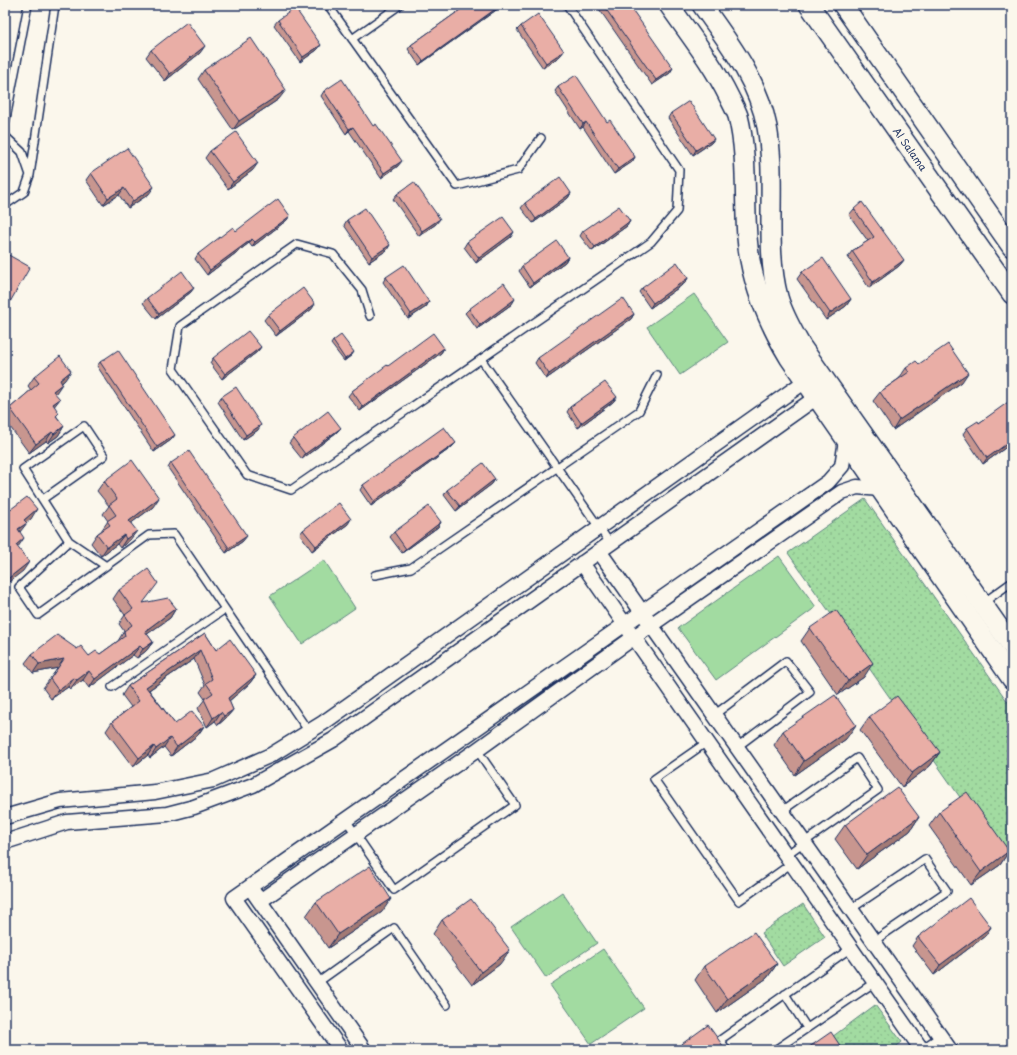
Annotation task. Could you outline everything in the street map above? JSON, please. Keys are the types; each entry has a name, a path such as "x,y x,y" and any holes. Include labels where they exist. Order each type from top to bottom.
{"street":[{"path":"669,5 712,66 737,115 745,156 747,238 753,273 764,308 776,336 812,376 982,603 1012,646"},
{"path":"702,5 749,76 760,103 770,148 773,268 778,297 812,376"},
{"name":"Al Salama","path":"809,5 1012,294"},
{"path":"843,5 1012,247"},
{"path":"5,817 60,801 155,792 214,780 271,755 309,732 812,376"},
{"path":"823,392 846,440 1012,679"},
{"path":"5,842 67,822 167,814 223,798 253,785 333,740 823,392"},
{"path":"341,1050 234,898 828,482 842,466 846,440"},
{"path":"260,901 477,750 634,637 842,492 857,487 880,489"},
{"path":"605,547 642,612 950,1050"},
{"path":"582,563 921,1050"},
{"path":"250,887 364,1050"}],"lane":[{"path":"5,124 28,5"},
{"path":"5,205 24,192 30,175 55,5"},
{"path":"328,5 457,186 518,170 541,138"},
{"path":"352,39 400,5"},
{"path":"370,316 362,290 333,254 297,244 180,326 173,369 247,475 291,490 651,242 677,211 680,170 567,5"},
{"path":"5,136 22,152 30,175"},
{"path":"481,359 599,528 605,547"},
{"path":"375,575 411,568 556,466 639,410 657,375"},
{"path":"43,499 104,456 84,426 23,469 70,541 106,566"},
{"path":"70,541 19,587 38,614 149,535 174,534 309,732"},
{"path":"982,603 1012,582"},
{"path":"112,687 225,609"},
{"path":"714,715 786,661 810,692 737,747"},
{"path":"707,742 654,779 739,900 789,859 804,842 878,790 857,758 782,811"},
{"path":"346,820 394,890 515,805 477,750"},
{"path":"851,909 925,859 947,891 874,941"},
{"path":"317,983 394,928 447,1005"},
{"path":"727,1050 720,1040 851,948"},
{"path":"774,1050 875,982"},
{"path":"785,994 807,1028"},
{"path":"921,1050 941,1036"}],"green space":[{"path":"694,294 728,342 680,375 647,327"},
{"path":"865,499 1012,708 1012,846 1000,854 788,553"},
{"path":"779,556 816,607 716,680 678,628"},
{"path":"324,560 355,608 302,644 270,596"},
{"path":"562,892 597,943 546,978 511,927"},
{"path":"803,904 825,937 783,966 761,933"},
{"path":"603,949 644,1008 591,1044 550,985"},
{"path":"875,1005 902,1042 892,1050 841,1050 832,1037"}],"building":[{"path":"467,5 501,5 423,61 411,45"},
{"path":"603,5 629,5 673,68 656,80"},
{"path":"295,8 321,45 303,57 278,20"},
{"path":"538,14 564,51 546,63 521,26"},
{"path":"187,22 205,46 170,74 151,50"},
{"path":"251,38 286,90 239,121 204,70"},
{"path":"576,75 607,122 610,120 635,157 618,169 586,122 583,124 558,87"},
{"path":"342,79 373,126 376,124 402,161 384,173 353,127 349,129 324,91"},
{"path":"689,101 714,139 696,150 671,113"},
{"path":"236,132 258,163 233,182 210,151"},
{"path":"127,148 154,187 133,201 124,188 108,198 91,173"},
{"path":"560,177 571,193 536,219 525,203"},
{"path":"414,182 440,219 422,231 397,194"},
{"path":"278,199 290,216 255,242 252,239 210,270 198,254 233,227 236,231"},
{"path":"862,202 904,260 873,282 852,251 874,237 854,209"},
{"path":"619,206 630,221 595,247 583,231"},
{"path":"365,208 390,245 372,257 347,220"},
{"path":"503,217 514,232 479,258 467,242"},
{"path":"557,241 568,257 533,283 522,266"},
{"path":"5,253 30,267 10,302 5,299"},
{"path":"823,258 851,299 830,313 802,272"},
{"path":"677,262 688,278 653,303 642,288"},
{"path":"404,265 429,302 411,314 386,277"},
{"path":"182,271 194,288 159,314 147,298"},
{"path":"504,283 515,299 480,325 469,309"},
{"path":"303,288 315,304 280,331 268,315"},
{"path":"623,298 634,314 549,374 538,358"},
{"path":"248,331 261,347 225,374 213,358"},
{"path":"433,333 444,348 363,407 352,391"},
{"path":"341,335 354,352 345,359 333,341"},
{"path":"948,344 968,373 899,420 880,392 909,372 906,368 916,361 919,364"},
{"path":"118,350 175,435 157,447 100,362"},
{"path":"60,356 71,371 60,380 62,384 53,391 60,399 53,404 59,413 56,416 64,426 54,434 52,432 36,444 10,408 39,383 34,377"},
{"path":"605,382 617,397 581,423 570,407"},
{"path":"236,387 261,425 246,435 221,397"},
{"path":"1011,400 1012,440 987,458 967,428 978,421 979,423"},
{"path":"328,411 341,428 305,454 293,438"},
{"path":"444,427 456,443 374,501 363,485"},
{"path":"189,451 247,536 229,548 171,463"},
{"path":"132,460 159,498 129,521 137,531 126,539 124,535 107,547 97,534 110,525 107,521 116,515 109,505 117,499 104,481"},
{"path":"483,463 495,479 460,506 447,490"},
{"path":"27,497 37,509 24,520 27,523 18,529 24,538 16,545 29,562 5,581 5,507 8,505 11,509"},
{"path":"339,503 351,519 316,546 303,530"},
{"path":"429,506 441,522 406,549 394,532"},
{"path":"148,569 158,583 143,603 168,598 176,608 145,631 153,642 143,649 140,646 95,679 89,671 77,680 74,678 58,690 50,679 64,659 39,664 32,654 57,635 77,649 81,646 89,656 96,651 100,654 125,636 124,631 132,625 125,615 133,609 119,590"},
{"path":"836,610 873,663 848,681 810,628"},
{"path":"205,633 216,650 230,639 256,675 228,698 233,710 224,716 221,712 213,718 204,699 213,693 206,683 212,679 200,650 146,687 175,724 192,711 204,726 177,747 170,738 156,749 154,746 139,758 112,722 139,701 128,686"},
{"path":"835,695 856,725 804,761 783,731"},
{"path":"897,696 940,752 912,773 869,717"},
{"path":"897,787 919,817 867,855 845,825"},
{"path":"967,792 1009,851 981,872 939,812"},
{"path":"370,866 391,899 338,934 316,902"},
{"path":"969,898 991,927 940,965 918,937"},
{"path":"471,899 510,950 481,972 442,920"},
{"path":"754,932 777,964 727,999 704,966"},
{"path":"708,1025 726,1050 682,1050 679,1046"},
{"path":"831,1032 843,1050 805,1050"}]}
